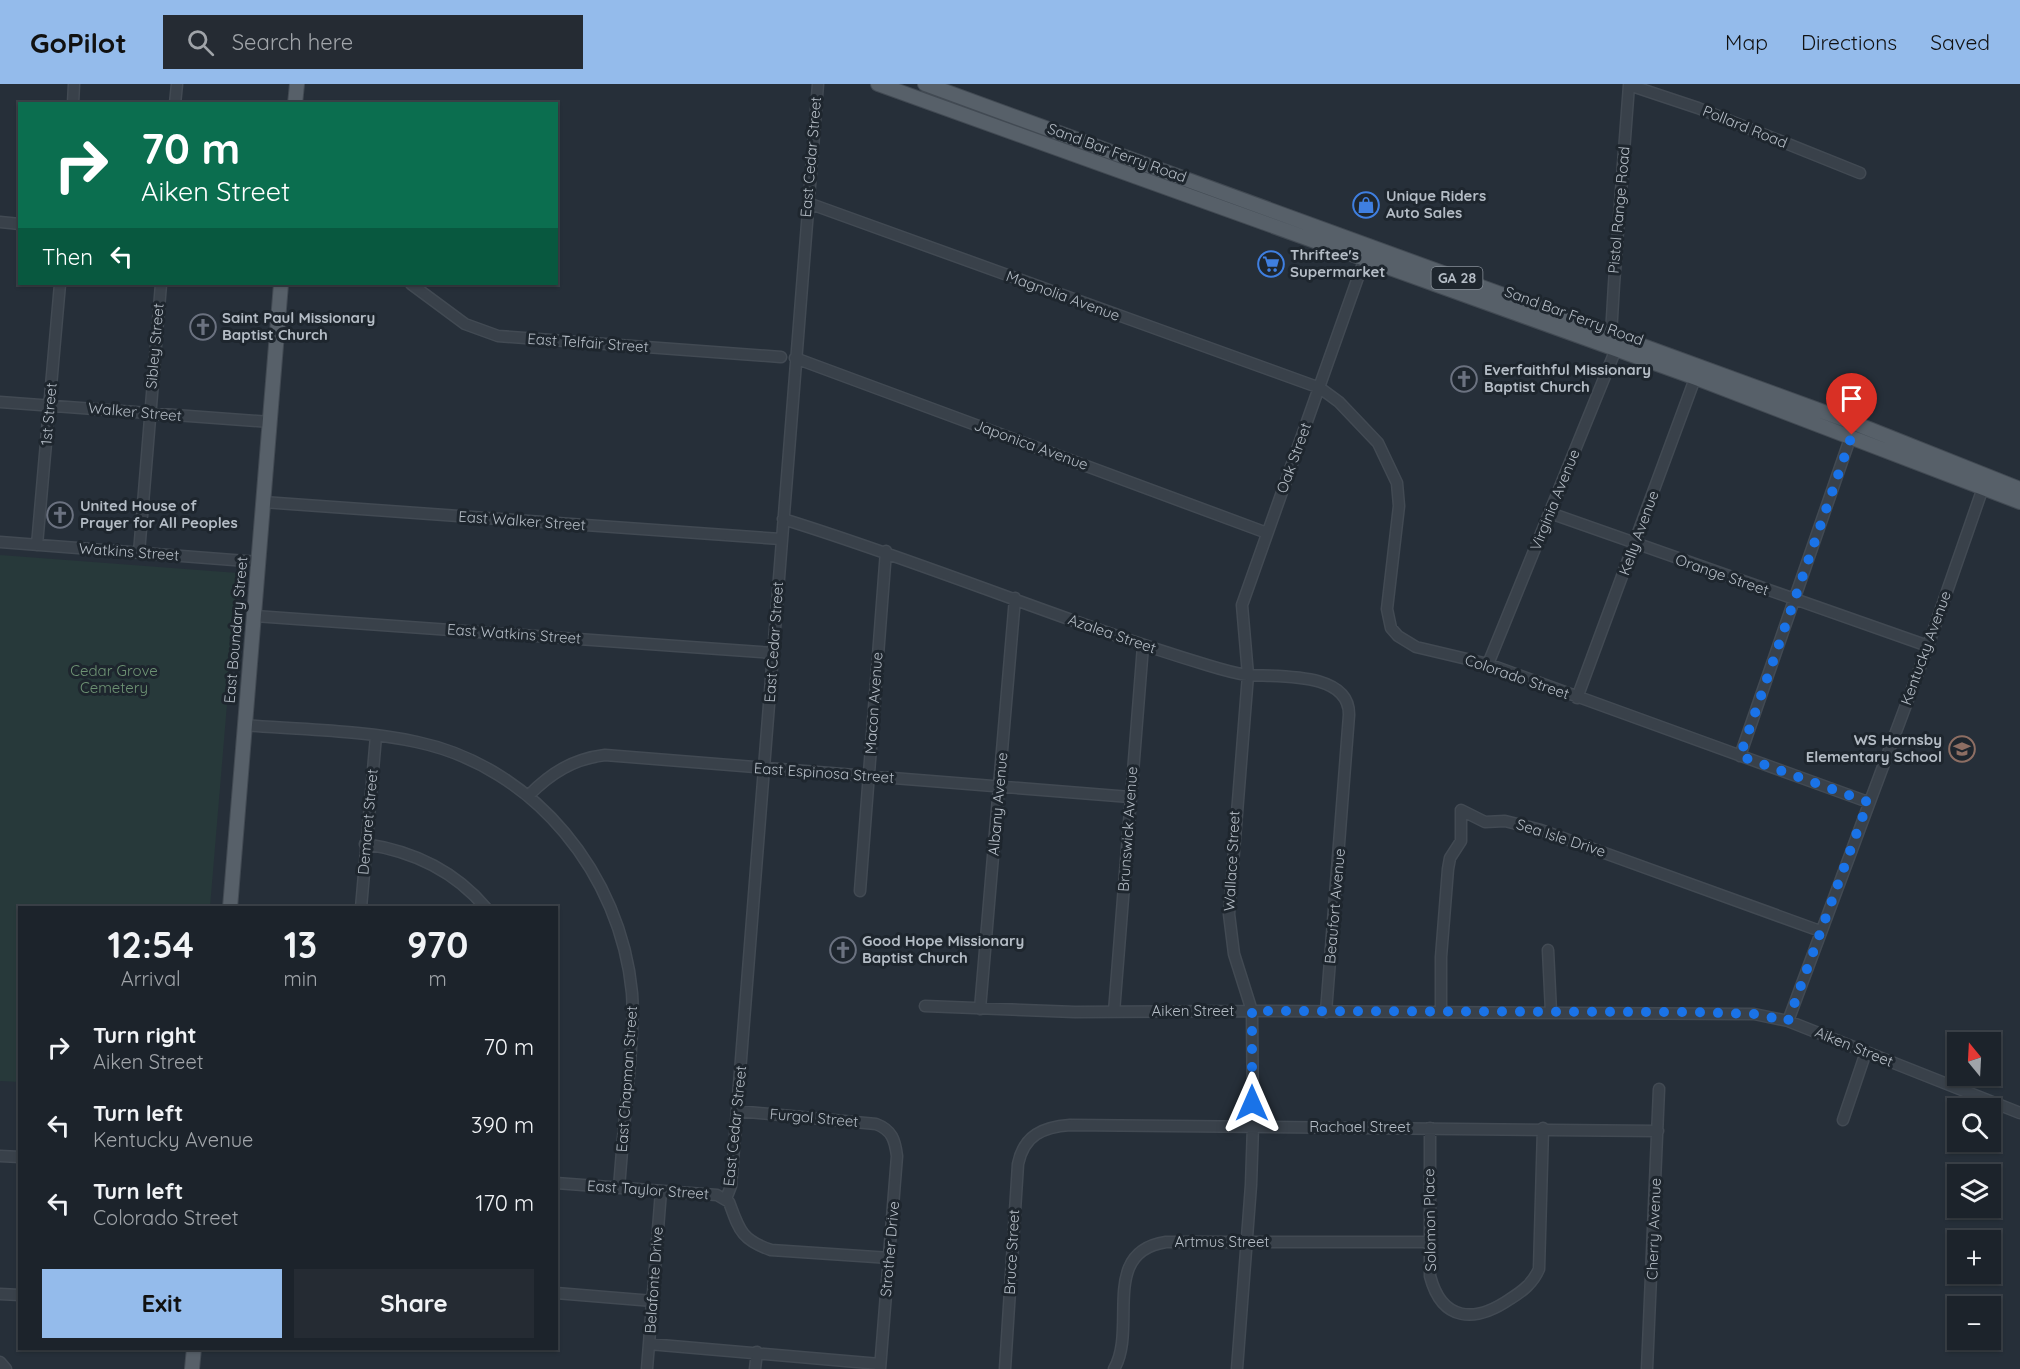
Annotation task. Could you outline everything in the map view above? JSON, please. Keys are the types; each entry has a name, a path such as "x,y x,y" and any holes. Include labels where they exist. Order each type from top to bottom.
{"main road":[{"path":"295,102 297,84"},
{"name":"Sand Bar Ferry Road","path":"878,84 1611,335 1697,372 1853,429 1985,482 2020,502"},
{"name":"Sand Bar Ferry Road","path":"925,84 1616,349 1697,372"},
{"name":"East Boundary Street","path":"230,906 281,285"},
{"name":"Sand Bar Ferry Road","path":"1985,482 2020,489"},
{"path":"192,1369 194,1350"}],"street":[{"path":"73,102 74,84"},
{"path":"175,102 177,84"},
{"name":"East Cedar Street","path":"726,1199 731,1186 818,84"},
{"name":"Pollard Road","path":"1629,85 1698,108 1860,173"},
{"name":"Pistol Range Road","path":"1611,335 1629,85"},
{"name":"Magnolia Avenue","path":"808,203 1320,388"},
{"path":"0,222 18,224"},
{"name":"Oak Street","path":"1248,675 1242,605 1367,252"},
{"name":"1st Street","path":"37,545 60,285"},
{"name":"Sibley Street","path":"139,553 161,285"},
{"name":"East Telfair Street","path":"412,285 465,324 498,336 781,357"},
{"path":"1611,335 1616,349"},
{"name":"Virginia Avenue","path":"1488,664 1616,349"},
{"name":"Japonica Avenue","path":"795,358 1267,533"},
{"name":"Kelly Avenue","path":"1577,698 1697,372"},
{"name":"Colorado Street","path":"1320,388 1339,402 1378,443 1397,483 1398,506 1388,601 1391,628 1398,636 1416,647 1488,664 1868,802"},
{"name":"Walker Street","path":"0,402 270,422"},
{"path":"1740,756 1853,429"},
{"name":"Kentucky Avenue","path":"1788,1021 1928,646 1985,482"},
{"name":"East Walker Street","path":"263,502 781,539"},
{"name":"Orange Street","path":"1550,513 1928,646"},
{"name":"Azalea Street","path":"783,519 886,551 1143,646 1225,671 1316,681 1333,687 1344,695 1349,708 1342,800"},
{"name":"Watkins Street","path":"0,542 258,562"},
{"name":"Macon Avenue","path":"860,891 886,551"},
{"name":"Albany Avenue","path":"980,1009 1016,598"},
{"name":"East Watkins Street","path":"255,615 774,652"},
{"name":"Brunswick Avenue","path":"1114,1012 1143,646"},
{"name":"Wallace Street","path":"1237,1369 1251,1185 1252,1011 1234,954 1229,914 1248,675"},
{"name":"East Chapman Street","path":"245,725 376,736 417,742 446,750 492,772 529,795 569,837 592,870 612,908 627,958 632,995 632,1032 619,1188"},
{"name":"Demaret Street","path":"361,906 376,736"},
{"name":"East Espinosa Street","path":"529,795 567,765 577,760 605,755 1130,797"},
{"name":"Beaufort Avenue","path":"1326,1012 1342,800"},
{"name":"Sea Isle Drive","path":"1442,1012 1441,957 1448,869 1450,858 1461,841 1461,810 1485,822 1505,821 1541,830 1820,931"},
{"path":"365,844 400,850 430,862 465,885 484,906"},
{"path":"1548,950 1551,1012"},
{"name":"Aiken Street","path":"925,1006 1114,1012 1745,1014 1788,1021 2020,1113"},
{"path":"1844,1120 1866,1052"},
{"name":"Cherry Avenue","path":"1647,1369 1659,1089"},
{"name":"Furgol Street","path":"737,1111 876,1124 889,1131"},
{"name":"Rachael Street","path":"1030,1138 1040,1130 1058,1126 1543,1128 1658,1131"},
{"name":"Solomon Place","path":"1430,1128 1430,1276 1437,1295 1447,1308 1461,1315 1473,1316 1500,1306 1533,1282 1539,1269 1542,1251 1543,1128"},
{"name":"Strother Drive","path":"880,1367 897,1156 889,1131"},
{"name":"Bruce Street","path":"1005,1369 1018,1164 1030,1138"},
{"path":"0,1156 18,1157"},
{"name":"East Taylor Street","path":"558,1183 717,1195 726,1199 739,1230 755,1245 771,1250 890,1258"},
{"name":"Belafonte Drive","path":"647,1369 661,1191"},
{"name":"Artmus Street","path":"1114,1369 1120,1352 1128,1267 1138,1253 1154,1244 1246,1241 1429,1242"},
{"path":"558,1293 653,1301"},
{"path":"0,1294 18,1295"},
{"path":"649,1344 757,1352 880,1367"},
{"path":"755,1369 757,1352"},
{"path":"0,1362 6,1369"}],"green space":[{"name":"Cedar Grove Cemetery","path":"0,555 238,573 210,906 18,906 18,1082 0,1081"}],"place":[{"name":"Unique Riders Auto Sales","path":"1366,205"},
{"name":"Thriftee's Supermarket","path":"1271,264"},
{"name":"Saint Paul Missionary Baptist Church","path":"203,327"},
{"name":"Everfaithful Missionary Baptist Church","path":"1464,379"},
{"name":"United House of Prayer for All Peoples","path":"60,515"},
{"name":"WS Hornsby Elementary School","path":"1962,749"},
{"name":"Good Hope Missionary Baptist Church","path":"843,950"}],"route":[{"path":"1252,1103 1252,1011 1690,1012 1754,1014 1788,1021 1868,802 1740,756 1852,435"}]}
